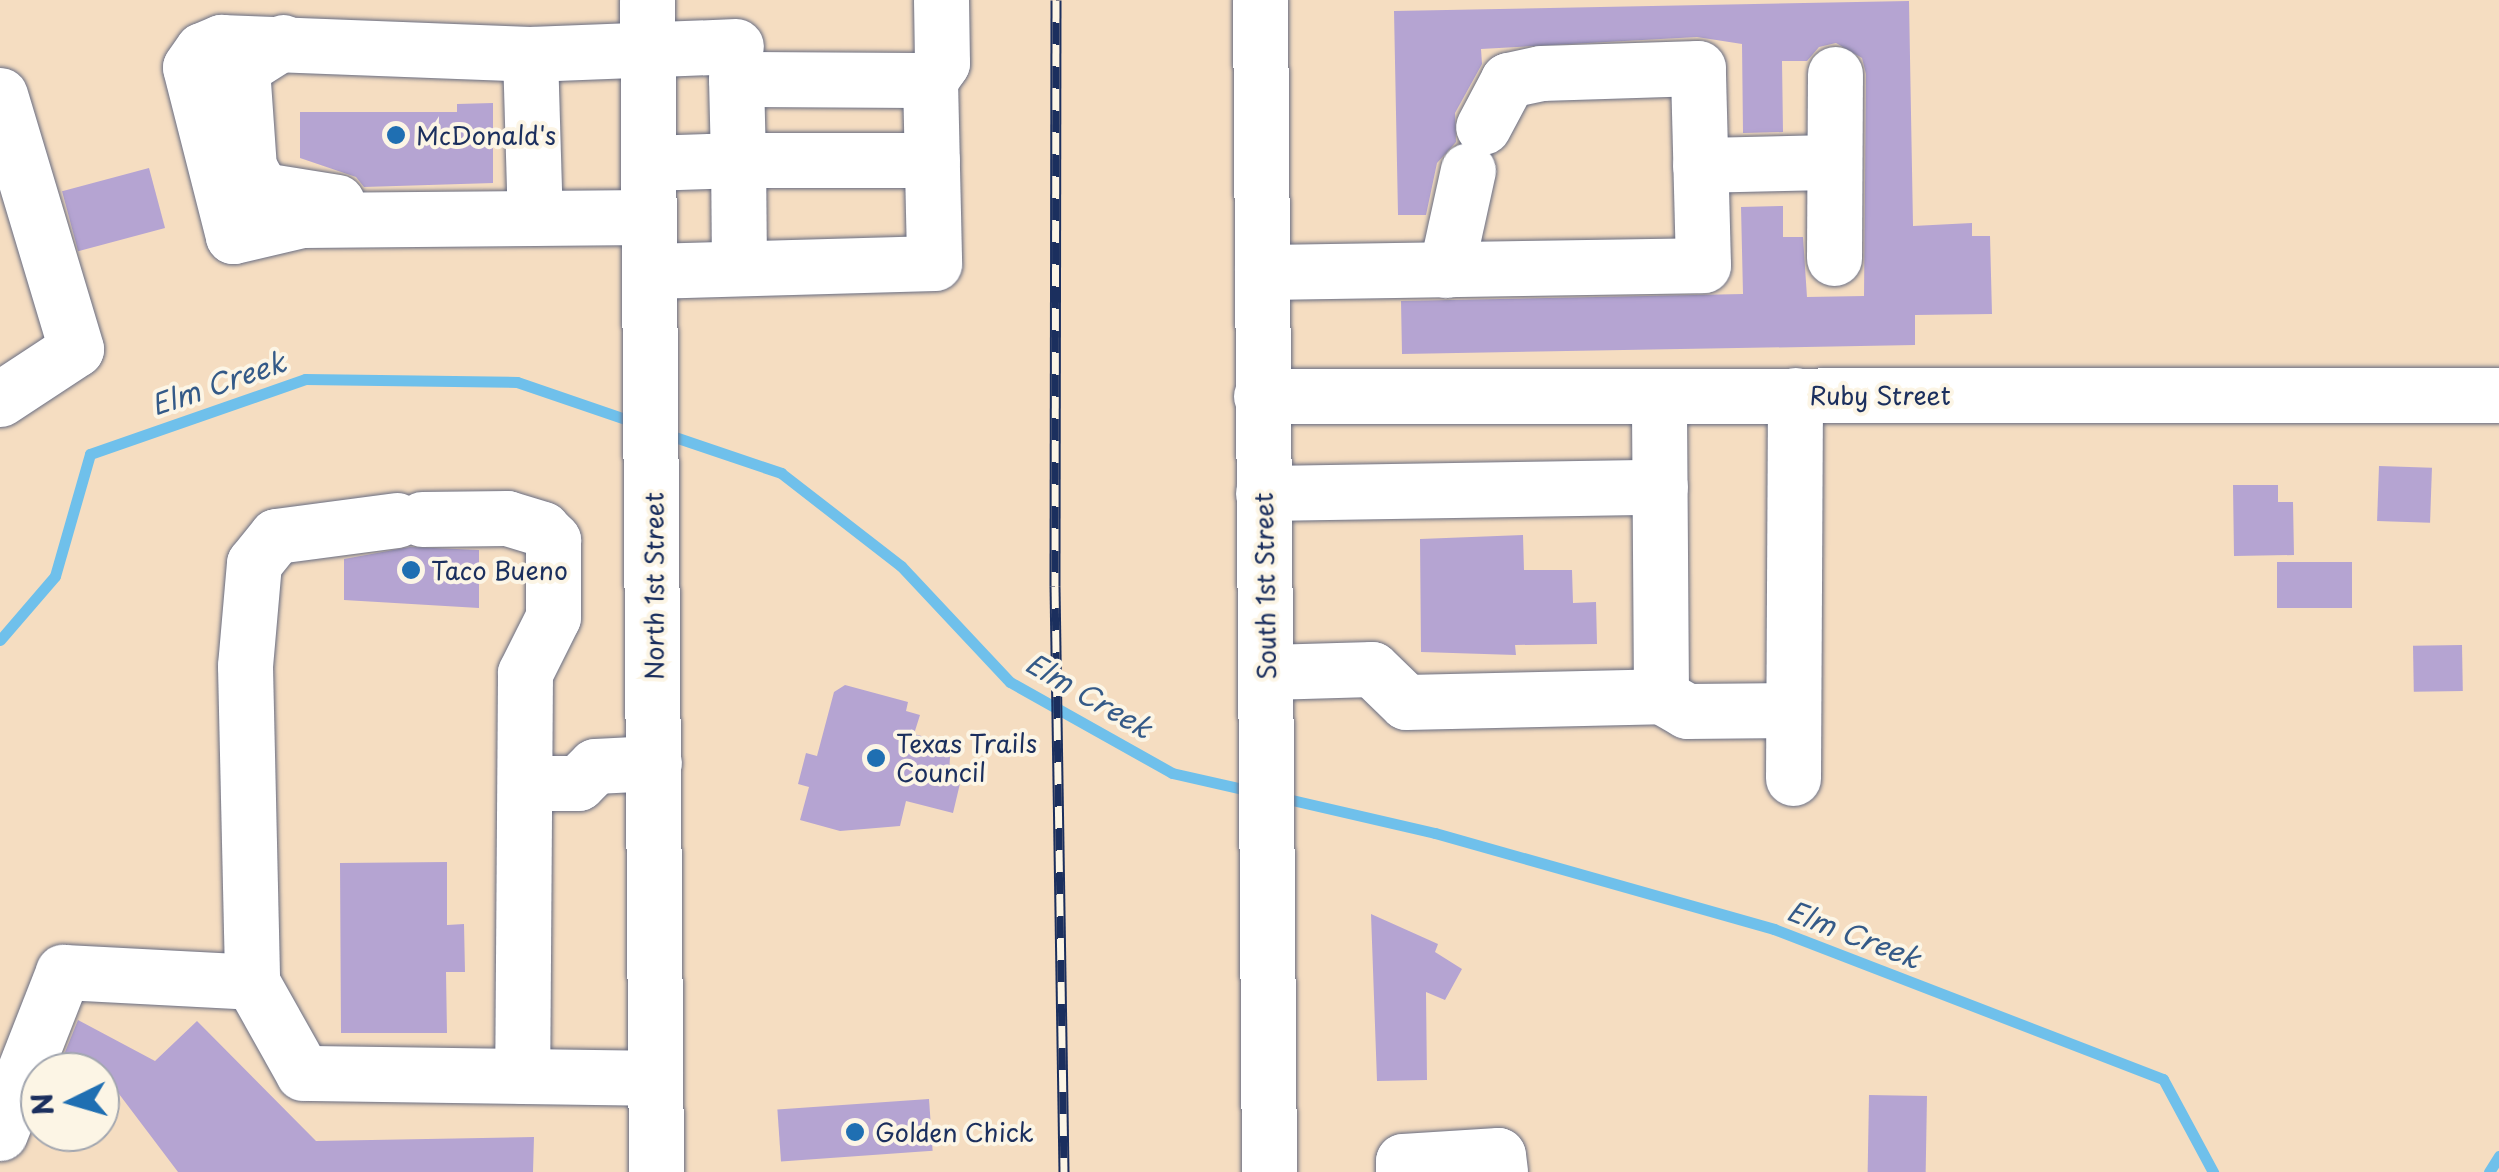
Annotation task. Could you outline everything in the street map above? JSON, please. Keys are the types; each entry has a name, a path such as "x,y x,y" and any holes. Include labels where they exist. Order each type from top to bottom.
{"main road":[{"path":"650,271 934,263 930,80 942,63 942,0"},
{"name":"South 1st Street","path":"1260,0 1270,1172"},
{"path":"649,217 302,220 233,236 190,67 202,50 221,42 294,28 530,54 648,26 930,80"},
{"name":"North 1st Street","path":"648,26 656,1172"},
{"path":"294,28 242,68 249,167 262,190 300,200 458,204 511,218"},
{"path":"736,42 740,268"},
{"path":"511,218 530,54"},
{"path":"1262,272 1446,270 1702,264 1698,68 1541,72 1508,80 1475,149 1446,270"},
{"path":"1834,74 1834,258"},
{"path":"0,95 76,349 0,398"},
{"path":"648,163 932,160"},
{"path":"1700,166 1834,162"},
{"name":"Ruby Street","path":"1261,396 2499,394"},
{"path":"1793,778 1795,395"},
{"path":"1659,396 1661,696"},
{"path":"1262,493 1660,488"},
{"path":"522,1076 526,673 553,617 553,540 542,529 507,518 409,520 276,536 254,563 245,666 252,982 303,1073 655,1078"},
{"path":"1268,683 1372,668 1406,702 1661,696 1687,711 1793,710"},
{"path":"526,764 574,747 595,766 654,764"},
{"path":"0,1133 62,972 252,982"},
{"path":"1404,1172 1403,1160 1498,1156 1500,1172"}],"building":[{"path":"1909,1 1913,226 1972,223 1972,236 1990,236 1992,314 1915,315 1915,345 1402,354 1401,301 1743,294 1741,207 1783,206 1783,237 1803,237 1807,297 1864,296 1866,74 1862,58 1836,43 1819,47 1807,61 1782,61 1783,132 1743,133 1742,44 1697,37 1481,49 1482,64 1455,113 1456,142 1437,163 1426,215 1398,215 1394,11"},
{"name":"McDonald's","path":"493,103 493,183 364,187 356,177 300,158 300,112 457,112 457,104"},
{"path":"149,168 165,228 78,251 62,191"},
{"path":"2379,466 2432,468 2430,523 2377,521"},
{"path":"2233,485 2278,485 2278,502 2293,502 2294,555 2234,556"},
{"path":"1523,535 1524,570 1572,570 1573,603 1596,602 1597,644 1515,645 1516,655 1421,652 1420,539"},
{"name":"Taco Bueno","path":"410,547 479,550 479,608 344,600 344,559"},
{"path":"2277,562 2352,562 2352,608 2277,608"},
{"path":"2462,645 2463,691 2414,692 2413,646"},
{"name":"Texas Trails Council","path":"845,685 908,702 906,711 920,715 914,734 951,744 949,772 962,775 953,813 906,801 900,826 840,831 800,820 809,787 798,784 806,753 817,756 834,692"},
{"path":"447,862 447,925 464,924 465,972 446,972 447,1033 341,1033 340,863"},
{"path":"1371,914 1438,944 1435,952 1462,969 1445,1000 1426,992 1427,1080 1377,1081"},
{"path":"78,1020 155,1061 197,1021 316,1141 534,1137 533,1172 178,1172 120,1095 120,1052 65,1052"},
{"path":"1869,1095 1927,1096 1926,1172 1868,1172"},
{"name":"Golden Chick","path":"929,1099 933,1151 781,1161 777,1110"}],"waterway":[{"name":"Elm Creek","path":"0,640 55,576 90,454 305,379 517,382 637,423"},
{"name":"Elm Creek","path":"663,433 781,473 901,566 1010,682 1172,773 1251,791"},
{"name":"Elm Creek","path":"1279,797 1435,833 1774,929 2163,1079 2213,1172"},
{"name":"Elm Creek","path":"2489,1172 2499,1156"}],"railway":[{"path":"1056,0 1055,586 1064,1172"}],"place":[{"name":"McDonald's","path":"396,135"},
{"name":"Taco Bueno","path":"411,570"},
{"name":"Texas Trails Council","path":"876,758"},
{"name":"Golden Chick","path":"855,1132"}]}
